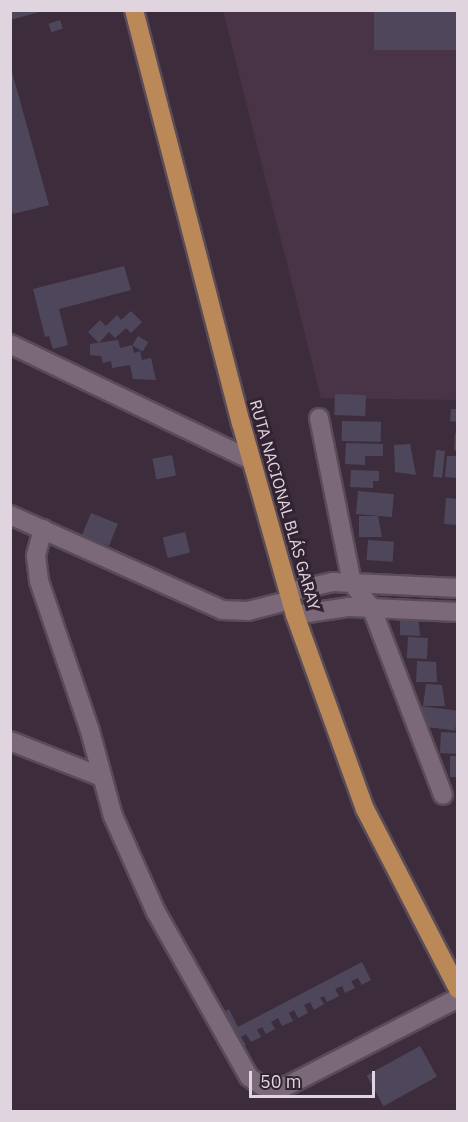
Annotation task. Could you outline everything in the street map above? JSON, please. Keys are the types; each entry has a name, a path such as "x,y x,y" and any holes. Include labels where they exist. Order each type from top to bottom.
{"highway":[{"name":"RUTA NACIONAL BLÁS GARAY","path":"134,10 251,460 292,602 365,810 458,989"}],"street":[{"path":"10,344 251,460"},
{"path":"319,418 352,583 372,609 443,795"},
{"path":"10,515 222,610 248,611 292,602 333,582 458,588"},
{"path":"43,529 36,556 39,581 113,816 156,912 249,1077 262,1086 286,1086 458,998"},
{"path":"292,602 372,609 458,612"},
{"path":"10,741 102,777"}],"shaded area":[{"path":"223,11 457,11 457,400 321,398"}],"building":[{"path":"10,10 43,10 43,11 10,20"},
{"path":"374,10 458,10 458,50 374,50"},
{"path":"60,20 63,29 51,32 49,24"},
{"path":"10,65 49,205 13,214 10,205"},
{"path":"124,266 131,290 59,309 68,345 53,349 49,336 45,337 33,289"},
{"path":"131,311 142,322 131,333 126,328 115,338 109,332 99,343 88,332 100,320 106,326 117,315 121,320"},
{"path":"138,336 148,342 143,352 132,345"},
{"path":"118,340 120,348 132,345 134,353 140,351 142,360 151,358 156,380 133,379 130,365 112,368 111,361 103,363 101,356 90,355 90,344"},
{"path":"335,394 366,395 365,416 334,415"},
{"path":"451,409 458,409 458,422 450,421"},
{"path":"342,421 381,422 381,442 342,441"},
{"path":"455,433 458,434 458,451 454,450"},
{"path":"346,443 383,444 383,456 365,456 365,465 345,464"},
{"path":"410,444 416,475 395,472 394,445"},
{"path":"436,450 445,451 442,478 433,477"},
{"path":"172,455 176,476 156,479 152,459"},
{"path":"447,456 458,456 458,478 445,477"},
{"path":"351,470 379,471 379,481 373,481 373,488 350,487"},
{"path":"358,491 394,494 392,517 356,514"},
{"path":"446,498 458,499 458,525 444,524"},
{"path":"91,513 118,524 109,546 82,535"},
{"path":"359,516 378,516 382,537 359,537"},
{"path":"185,532 190,552 168,558 163,538"},
{"path":"368,540 394,542 393,562 367,560"},
{"path":"400,614 418,615 420,636 400,635"},
{"path":"408,637 428,638 427,659 407,658"},
{"path":"417,661 436,662 437,682 416,682"},
{"path":"426,684 442,685 445,706 423,706"},
{"path":"419,706 458,711 455,731 417,726"},
{"path":"441,732 458,733 457,754 440,753"},
{"path":"450,756 458,756 458,777 450,777"},
{"path":"362,962 371,980 362,985 358,978 351,981 355,988 345,993 342,986 335,989 339,996 327,1002 324,996 320,998 324,1004 314,1010 310,1002 304,1005 308,1013 298,1018 294,1010 289,1013 293,1021 282,1026 278,1018 271,1022 275,1029 266,1034 262,1027 257,1030 261,1037 251,1042 246,1034 241,1037 246,1045 235,1051 217,1016 229,1009 238,1027"},
{"path":"420,1046 437,1077 384,1106 367,1076"}]}
